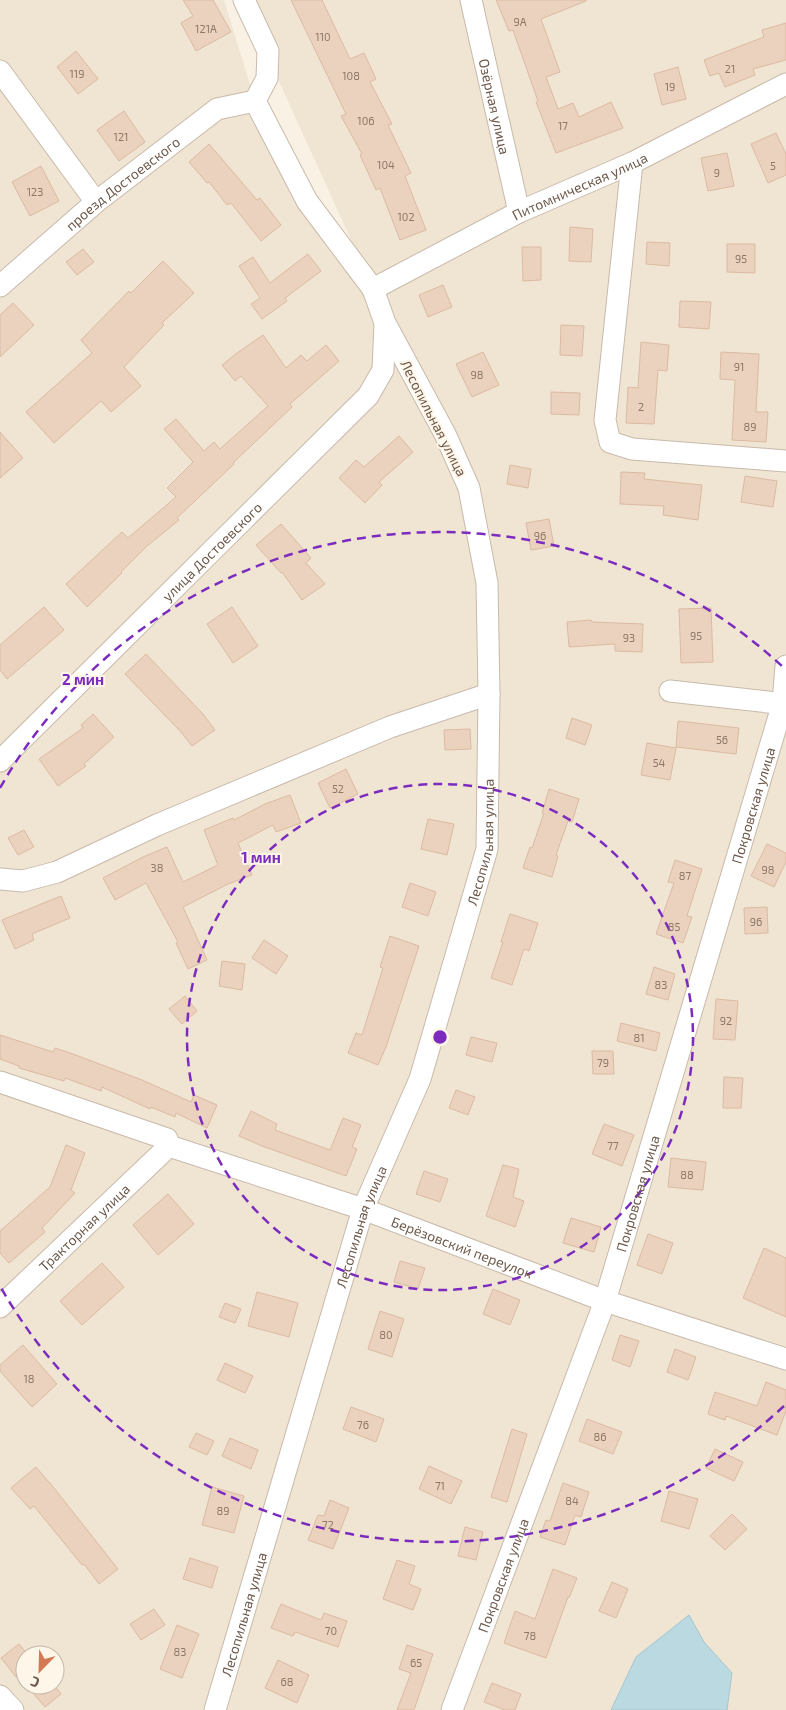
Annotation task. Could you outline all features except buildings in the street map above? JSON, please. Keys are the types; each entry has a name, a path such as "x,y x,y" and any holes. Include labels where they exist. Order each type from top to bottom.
{"street":[{"path":"244,0 268,51 267,78 256,101"},
{"name":"Озёрная улица","path":"471,0 518,212"},
{"path":"0,72 96,202"},
{"name":"Питомническая улица","path":"374,289 518,212 632,163 786,84"},
{"name":"проезд Достоевского","path":"2,279 96,202 217,109 256,101"},
{"name":"Лесопильная улица","path":"215,1710 363,1209 420,1079 487,849 489,694 487,584 469,488 445,434 385,324 374,289 307,201 256,101"},
{"path":"632,163 605,420 610,442 632,449 786,461"},
{"name":"улица Достоевского","path":"0,761 368,396 383,370 385,324"},
{"name":"Покровская улица","path":"452,1710 605,1301 784,704 786,666"},
{"path":"670,691 784,704"},
{"path":"0,879 23,881 57,872 157,824 390,727 489,694"},
{"name":"Берёзовский переулок","path":"0,1082 167,1139 169,1146 363,1209 605,1301 786,1359"},
{"name":"Тракторная улица","path":"0,1307 169,1146"},
{"path":"0,1696 13,1710"}],"shaded area":[{"path":"0,0 224,0 255,101 372,286 242,0 786,0 786,1710 13,1710 0,1696 0,1307 167,1139 0,1302"}],"water":[{"path":"689,1615 704,1642 732,1673 727,1710 611,1710 636,1657"}]}
